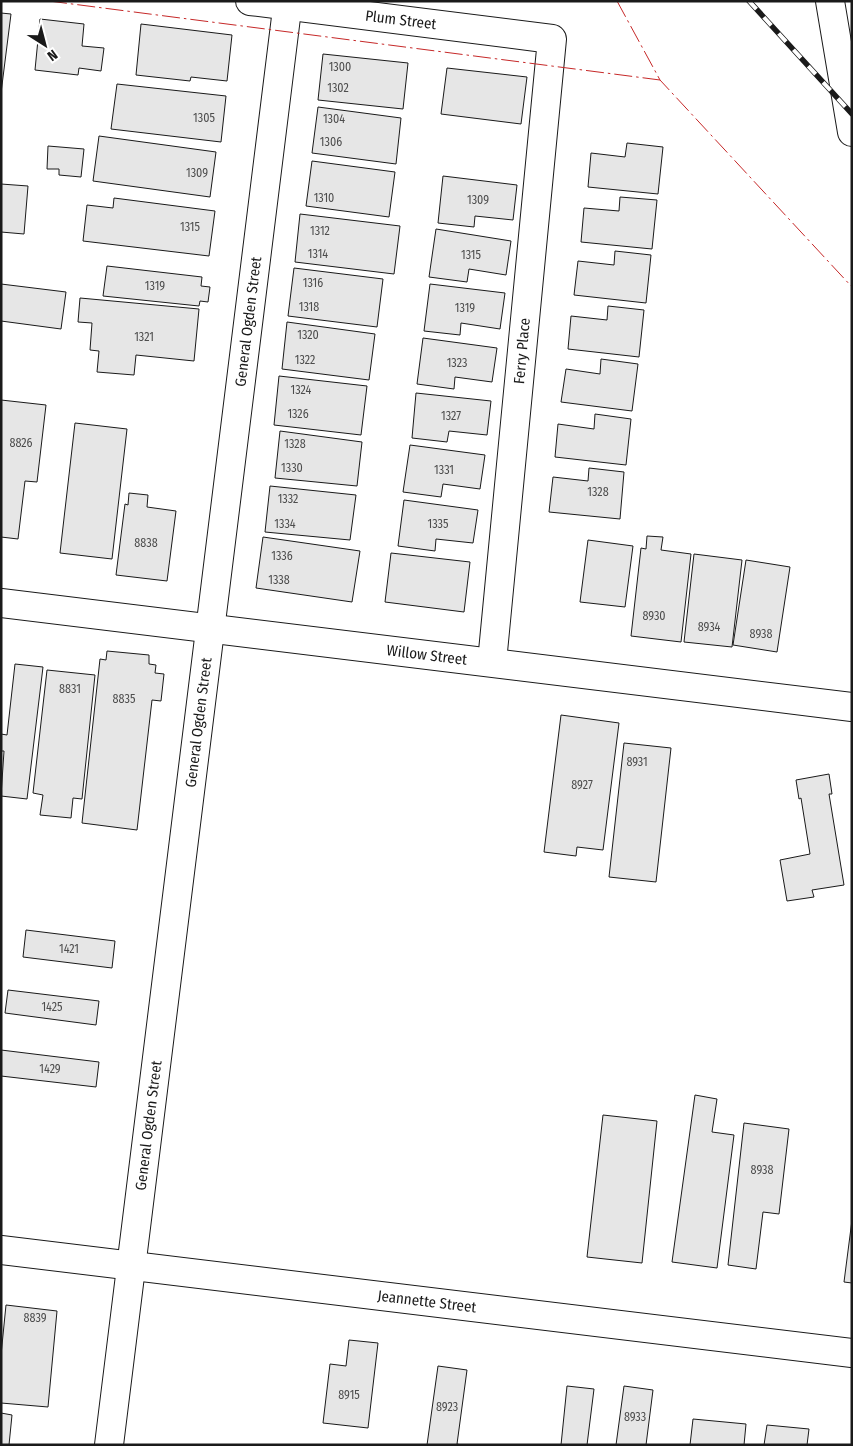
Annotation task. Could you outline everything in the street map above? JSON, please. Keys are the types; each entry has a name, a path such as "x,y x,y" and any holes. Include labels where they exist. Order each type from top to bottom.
{"street":[{"name":"Plum Street","path":"250,1 288,4 552,39"},
{"path":"830,1 850,117"},
{"name":"General Ogden Street","path":"109,1445 288,4"},
{"name":"Ferry Place","path":"492,662 552,39"},
{"name":"Willow Street","path":"1,603 852,707"},
{"name":"Jeannette Street","path":"1,1250 852,1353"}],"building":[{"path":"1,13 11,14 1,93"},
{"path":"40,19 84,24 82,46 104,48 101,71 79,68 78,75 35,70"},
{"path":"141,24 232,35 227,81 191,77 190,81 136,75"},
{"path":"323,54 408,63 403,109 318,100"},
{"path":"447,68 527,77 521,124 441,114"},
{"path":"117,84 226,96 221,142 111,129"},
{"path":"318,107 401,118 396,164 312,153"},
{"path":"99,136 216,152 210,197 93,181"},
{"path":"627,143 663,147 658,194 588,187 591,153 625,157"},
{"path":"48,146 84,149 81,177 59,175 59,169 47,169"},
{"path":"312,161 395,172 389,217 306,206"},
{"path":"443,176 517,185 513,220 475,216 474,227 438,223"},
{"path":"1,184 28,186 24,234 1,232"},
{"path":"620,197 657,200 652,249 581,242 584,208 619,211"},
{"path":"114,198 215,211 209,256 83,241 87,205 113,208"},
{"path":"300,214 400,226 394,274 295,262"},
{"path":"436,229 511,241 506,275 469,269 467,282 429,277"},
{"path":"615,251 651,255 646,303 574,295 578,261 614,265"},
{"path":"107,266 202,277 201,286 210,287 208,302 200,301 199,306 103,296"},
{"path":"294,268 383,279 377,327 288,316"},
{"path":"1,284 66,292 61,329 1,321"},
{"path":"430,284 505,293 500,329 461,323 460,335 424,331"},
{"path":"80,298 199,309 194,361 136,355 134,375 97,372 99,351 90,350 92,323 78,322"},
{"path":"608,306 644,310 639,357 568,349 571,316 607,320"},
{"path":"287,322 375,334 369,380 282,369"},
{"path":"423,338 497,348 492,382 455,377 454,389 417,384"},
{"path":"601,359 638,364 632,411 561,402 566,369 600,374"},
{"path":"279,376 367,386 361,435 274,425"},
{"path":"416,393 491,401 487,435 449,431 447,442 412,438"},
{"path":"1,400 46,405 37,482 25,481 18,539 1,537"},
{"path":"595,414 631,419 626,465 555,457 558,424 594,429"},
{"path":"75,423 127,429 112,559 60,553"},
{"path":"280,431 362,442 357,486 275,478"},
{"path":"410,445 485,455 480,489 443,484 441,497 403,492"},
{"path":"589,468 624,472 620,519 549,512 553,477 588,481"},
{"path":"270,486 356,495 350,540 265,532"},
{"path":"129,493 148,495 147,507 176,511 167,581 116,575 125,504 128,505"},
{"path":"404,500 478,510 473,543 436,539 435,551 398,546"},
{"path":"647,536 663,537 661,550 691,554 681,642 631,636 641,548 646,549"},
{"path":"263,537 360,551 352,602 256,588"},
{"path":"588,540 633,546 625,607 580,602"},
{"path":"391,553 470,562 464,612 385,602"},
{"path":"694,554 742,560 732,647 684,642"},
{"path":"746,560 790,567 777,652 733,645"},
{"path":"107,651 149,655 149,664 156,665 155,673 164,674 161,701 152,700 137,830 82,823 100,659 106,660"},
{"path":"15,664 43,667 27,799 1,796 4,751 1,751 1,734 7,735"},
{"path":"47,670 95,675 82,799 73,798 71,818 40,815 43,795 33,793"},
{"path":"561,715 619,723 603,850 577,847 576,856 544,852"},
{"path":"624,743 671,748 656,882 609,877"},
{"path":"829,774 832,794 829,794 844,885 812,890 814,897 787,901 780,860 810,854 801,798 799,799 796,780"},
{"path":"26,930 115,941 112,968 23,957"},
{"path":"8,990 99,1001 96,1025 5,1013"},
{"path":"1,1050 99,1062 96,1087 1,1076"},
{"path":"695,1095 717,1099 712,1132 734,1135 717,1268 672,1262"},
{"path":"603,1115 657,1121 642,1263 587,1257"},
{"path":"744,1123 789,1129 779,1214 763,1212 756,1269 728,1265"},
{"path":"852,1220 852,1283 844,1282"},
{"path":"6,1305 57,1311 48,1407 1,1403 1,1355"},
{"path":"349,1340 378,1343 368,1428 323,1423 330,1364 346,1366"},
{"path":"438,1366 467,1370 457,1444 461,1445 427,1445"},
{"path":"567,1386 594,1389 587,1445 561,1445"},
{"path":"624,1386 653,1390 646,1445 616,1445"},
{"path":"1,1413 12,1415 9,1445 1,1445"},
{"path":"693,1419 746,1424 744,1445 690,1445"},
{"path":"767,1425 809,1429 807,1445 764,1445"}],"railway":[{"path":"749,1 852,114"}],"power":[{"path":"49,1 660,80"},
{"path":"617,1 660,80 852,287"}]}
